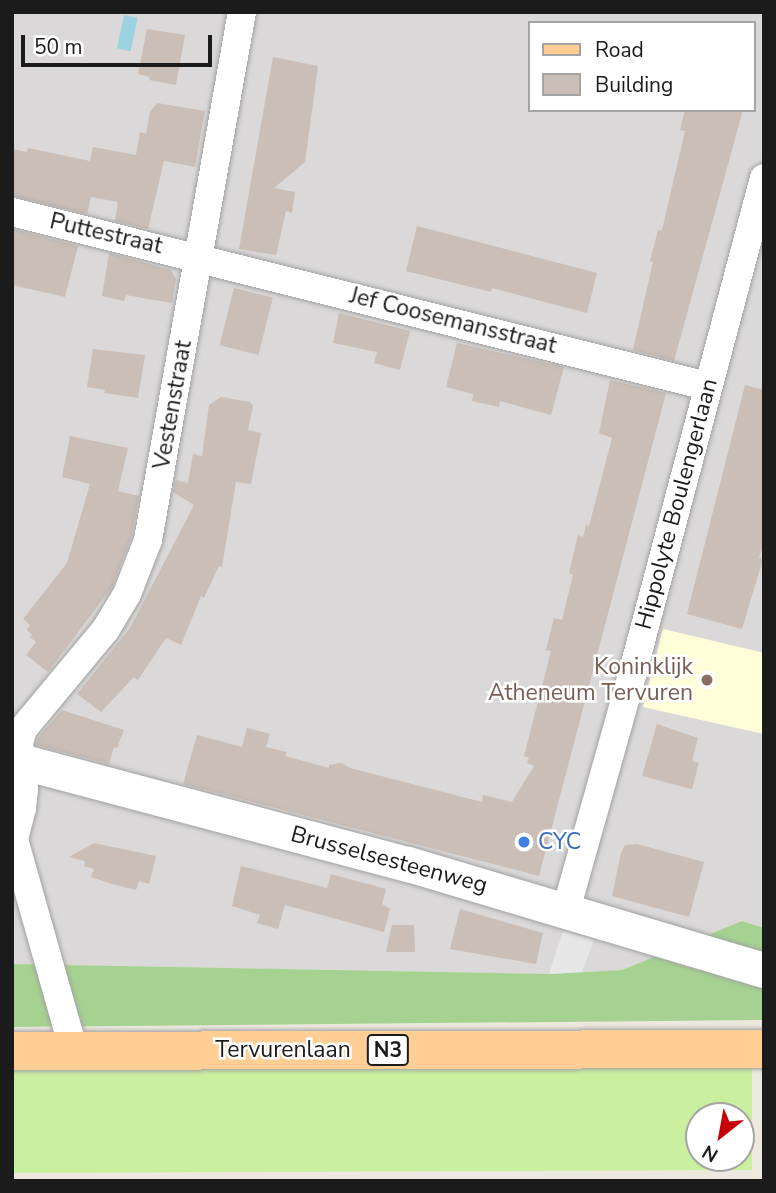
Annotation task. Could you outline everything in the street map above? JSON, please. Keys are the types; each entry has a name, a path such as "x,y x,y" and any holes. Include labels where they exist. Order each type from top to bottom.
{"main road":[{"name":"Tervurenlaan","path":"12,1051 764,1049"}],"street":[{"name":"Vestenstraat","path":"14,845 24,789 16,760 25,725 106,629 136,573 155,512 242,12"},
{"name":"Hippolyte Boulengerlaan","path":"566,910 632,675 707,386 753,260 764,178"},
{"name":"Puttestraat","path":"12,212 199,257"},
{"name":"Jef Coosemansstraat","path":"199,257 707,386"},
{"name":"Brusselsesteenweg","path":"16,760 394,860 764,970"},
{"path":"14,845 74,1051"}],"shaded area":[{"path":"12,12 764,12 764,653 663,629 644,707 764,734 764,928 742,921 622,970 549,974 12,964"},
{"name":"Koninklijk Atheneum Tervuren","path":"663,629 764,653 764,734 643,707"},
{"path":"563,931 594,940 582,972 549,974"}],"green space":[{"path":"742,921 764,928 764,1020 12,1027 12,964 549,974 622,970"},
{"path":"752,1065 752,1102 685,1102 685,1170 12,1173 12,1068"}],"water":[{"path":"124,15 138,18 131,51 117,48"}],"building":[{"path":"147,29 185,35 176,85 149,80 150,77 138,74"},
{"path":"273,57 318,66 305,162 274,188 295,192 292,213 286,211 276,255 239,249"},
{"path":"157,103 205,111 195,167 164,161 148,229 115,221 118,202 91,197 87,214 12,196 12,149 27,152 28,148 90,161 93,147 136,155 140,132 146,134 150,112"},
{"path":"684,112 742,112 674,361 633,350 653,262 650,261 658,230 662,230 685,131 680,130"},
{"path":"417,226 597,273 587,313 492,288 491,292 406,271"},
{"path":"12,229 78,246 65,297 12,285"},
{"path":"109,253 171,270 176,279 172,303 126,295 124,301 102,296"},
{"path":"234,288 273,298 259,355 220,345"},
{"path":"339,313 410,331 400,370 374,363 377,352 333,343"},
{"path":"457,343 564,367 551,415 500,401 499,407 472,401 473,394 446,387"},
{"path":"93,349 145,355 138,398 104,393 105,390 87,387"},
{"path":"610,380 666,393 539,876 183,784 197,735 242,747 247,728 270,734 266,747 287,752 285,756 329,768 329,765 341,763 350,768 482,802 483,795 512,802 534,766 527,763 529,758 524,756 551,651 546,650 554,618 562,620 573,575 569,573 578,535 583,537 586,525 589,526 612,438 599,433"},
{"path":"745,385 764,390 764,542 759,558 763,559 742,629 687,614"},
{"path":"221,397 250,402 253,406 248,430 261,433 251,484 236,482 222,567 219,566 204,598 201,596 181,645 166,638 138,680 134,677 101,712 77,694 130,628 194,505 173,492 176,480 188,483 193,454 202,456 209,405"},
{"path":"70,436 128,448 118,491 139,496 132,535 112,587 48,672 26,655 36,642 27,630 30,625 23,619 67,563 90,484 62,477"},
{"path":"62,710 124,730 117,748 114,747 109,764 36,745 38,738"},
{"path":"657,724 698,738 692,761 699,763 692,789 642,776"},
{"path":"94,843 156,856 149,884 139,881 136,890 91,877 94,869 84,866 85,861 69,857"},
{"path":"637,844 704,862 689,917 612,896 621,853 625,845"},
{"path":"241,866 327,888 331,874 386,889 382,904 390,909 384,932 285,905 278,929 257,923 260,915 232,906"},
{"path":"460,909 543,933 536,964 450,949"},
{"path":"392,925 414,925 415,952 386,952"}],"place":[{"name":"Koninklijk Atheneum Tervuren","path":"707,680"},
{"name":"CYC","path":"524,842"}]}
